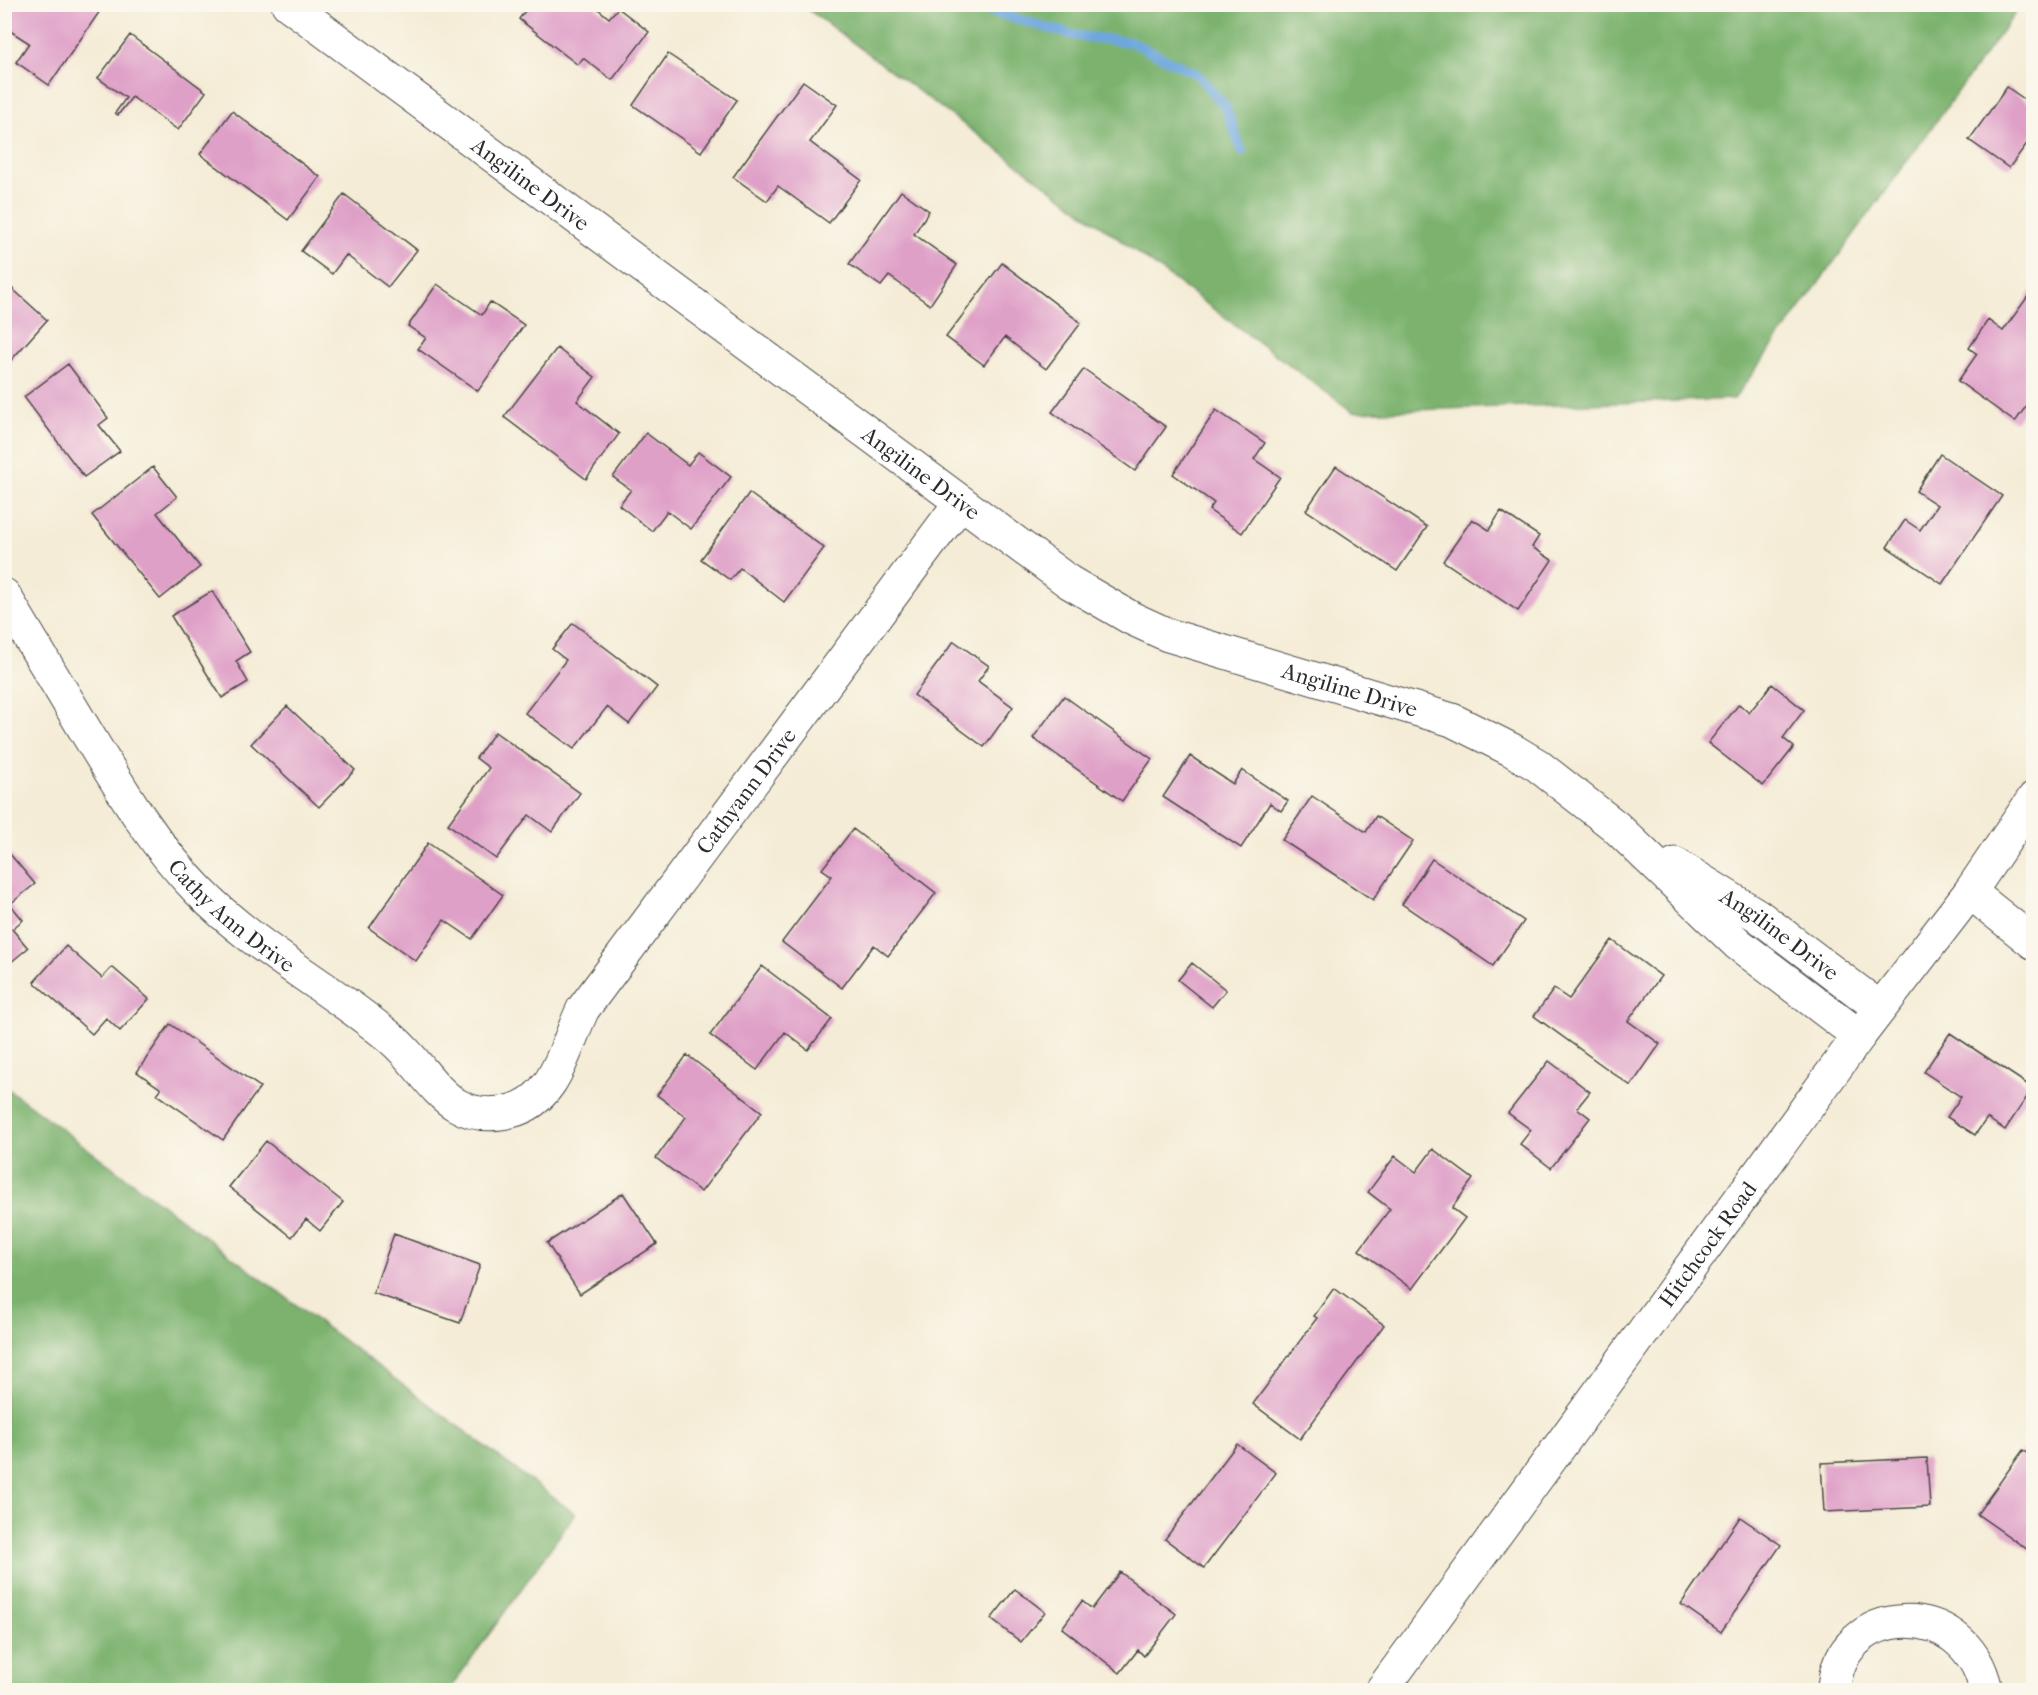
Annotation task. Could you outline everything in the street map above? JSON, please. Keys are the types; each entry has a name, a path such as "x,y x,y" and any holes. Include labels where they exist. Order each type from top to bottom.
{"street":[{"name":"Angiline Drive","path":"288,4 1069,582 1131,618 1168,635 1452,720 1537,765 1615,826 1738,944 1858,1036"},
{"name":"Cathyann Drive","path":"548,1087 556,1074 583,1009 961,502"},
{"name":"Cathy Ann Drive","path":"4,595 127,800 170,860 200,892 227,916 391,1039 448,1102 467,1112 487,1115 512,1111 529,1103 548,1087"},
{"name":"Hitchcock Road","path":"1382,1690 1858,1036 1970,892 2034,798"},
{"name":"Angiline Drive","path":"1615,826 1757,915 1880,1008"},
{"path":"1970,892 2034,943"},
{"path":"1834,1690 1840,1665 1851,1647 1872,1629 1898,1621 1922,1622 1939,1626 1958,1638 1976,1660 1986,1690"}],"green space":[{"path":"802,5 2021,5 1734,399 1353,412"},
{"path":"4,1086 575,1514 449,1690 5,1690"}],"building":[{"path":"4,4 91,4 100,11 49,85 16,62 29,43 4,27"},
{"path":"530,4 592,4 609,18 618,8 649,32 612,80 583,58 578,65 519,19"},
{"path":"130,35 206,92 178,130 132,97 118,115 115,113 126,98 98,78"},
{"path":"668,54 737,100 701,152 633,105"},
{"path":"803,81 837,105 810,142 861,180 829,223 778,186 767,201 733,177"},
{"path":"2007,87 2034,106 2034,134 2009,168 1969,140"},
{"path":"232,111 320,177 288,220 200,154"},
{"path":"901,191 929,211 914,234 957,265 930,305 889,276 881,286 849,264"},
{"path":"344,194 417,250 388,287 346,255 332,274 301,251"},
{"path":"1002,263 1081,323 1046,369 1005,337 984,365 946,337"},
{"path":"5,282 47,320 5,367"},
{"path":"437,284 482,315 490,302 524,325 478,391 418,349 426,338 408,326"},
{"path":"2034,288 2034,395 2015,422 1958,381 1977,354 1969,348 1988,320 2003,331"},
{"path":"557,348 595,377 577,401 619,434 586,479 504,417"},
{"path":"68,364 108,418 99,425 120,451 84,477 24,397"},
{"path":"1084,369 1166,427 1135,471 1052,412"},
{"path":"1216,410 1265,443 1254,459 1280,477 1242,533 1209,510 1214,503 1173,474"},
{"path":"646,433 688,465 698,452 731,477 691,529 667,511 652,531 619,505 631,490 613,477"},
{"path":"1940,454 2002,496 1942,584 1887,547 1905,520 1920,530 1937,505 1916,491"},
{"path":"1336,466 1427,527 1397,571 1306,510"},
{"path":"153,467 177,497 157,513 200,567 160,599 92,515"},
{"path":"749,493 824,548 784,602 740,568 730,580 701,559"},
{"path":"1501,511 1539,536 1532,547 1552,560 1518,611 1443,561 1472,519 1489,530"},
{"path":"212,591 250,652 236,661 248,682 222,698 171,616"},
{"path":"573,623 657,687 629,724 607,707 574,749 525,713 566,660 552,649"},
{"path":"954,641 989,666 978,681 1013,707 984,747 914,695"},
{"path":"1772,684 1804,710 1783,738 1794,747 1763,786 1708,743 1739,704 1749,713"},
{"path":"1064,696 1152,759 1122,801 1033,738"},
{"path":"287,706 355,770 319,807 251,744"},
{"path":"495,732 580,793 552,832 529,815 496,859 448,824 489,768 476,758"},
{"path":"1190,756 1233,784 1242,770 1288,801 1281,811 1270,803 1241,848 1163,797"},
{"path":"1312,796 1366,832 1376,816 1413,841 1373,900 1282,840"},
{"path":"853,829 936,893 888,956 874,945 842,988 782,942 832,876 822,869"},
{"path":"428,843 503,895 472,939 444,920 416,961 369,928"},
{"path":"4,847 35,884 10,904 23,920 12,929 28,948 4,968"},
{"path":"1432,859 1524,921 1493,966 1402,904"},
{"path":"1612,940 1661,976 1628,1021 1660,1044 1631,1086 1534,1016 1554,989 1569,999"},
{"path":"66,946 102,978 112,967 149,999 120,1031 106,1018 92,1034 34,982"},
{"path":"1192,963 1226,990 1212,1007 1178,980"},
{"path":"762,966 832,1019 808,1050 785,1032 757,1070 710,1035"},
{"path":"170,1024 260,1087 223,1140 157,1094 161,1089 137,1072"},
{"path":"1950,1033 2033,1088 2005,1130 1987,1118 1975,1135 1947,1117 1961,1097 1924,1072"},
{"path":"687,1055 762,1112 701,1192 656,1158 686,1117 657,1095"},
{"path":"1549,1061 1590,1092 1577,1108 1590,1118 1551,1168 1520,1144 1531,1130 1508,1113"},
{"path":"266,1141 343,1202 320,1231 306,1219 292,1237 229,1187"},
{"path":"1433,1149 1473,1179 1452,1208 1465,1218 1412,1289 1359,1250 1390,1209 1368,1192 1395,1156 1416,1172"},
{"path":"623,1193 657,1244 580,1294 547,1243"},
{"path":"394,1234 480,1265 460,1323 373,1293"},
{"path":"1334,1288 1384,1325 1300,1439 1253,1404 1317,1318 1314,1316"},
{"path":"1237,1444 1276,1473 1204,1568 1165,1539"},
{"path":"2023,1450 2034,1458 2034,1554 1977,1514"},
{"path":"1927,1458 1930,1507 1824,1512 1821,1463"},
{"path":"1740,1517 1781,1545 1721,1632 1681,1604"},
{"path":"1120,1572 1176,1614 1144,1656 1138,1650 1120,1673 1062,1628 1082,1601 1092,1609"},
{"path":"1015,1589 1045,1612 1021,1642 991,1619"}],"waterway":[{"path":"978,4 987,10 1073,35 1132,42 1197,74 1225,106 1242,151"}]}
